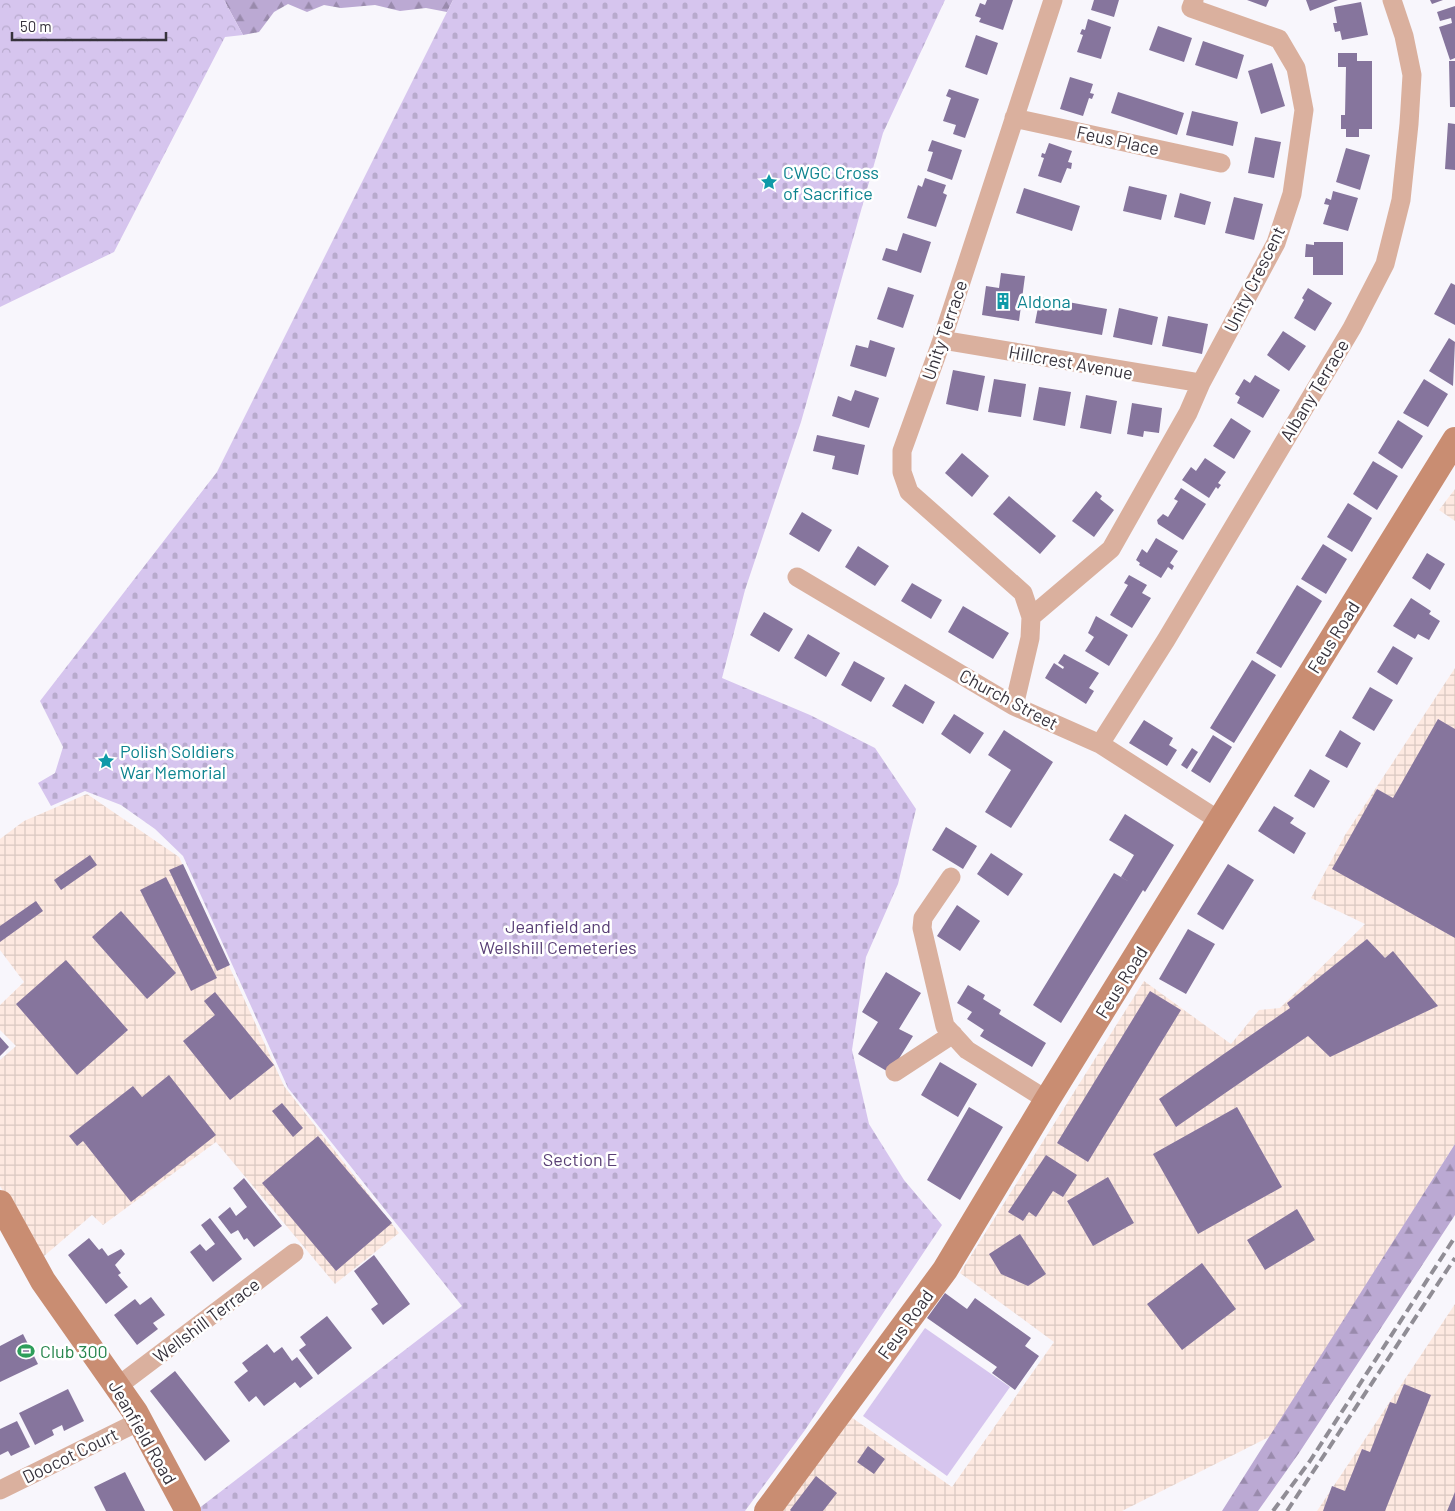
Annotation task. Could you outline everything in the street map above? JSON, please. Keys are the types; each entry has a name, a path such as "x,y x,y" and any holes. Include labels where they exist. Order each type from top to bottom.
{"street":[{"name":"Unity Terrace","path":"1014,706 1030,638 1031,617 1023,592 909,492 902,472 902,451 942,340 1053,0"},
{"name":"Unity Crescent","path":"1194,0 1191,8 1278,39 1296,68 1304,110 1292,194 1276,243 1201,383"},
{"name":"Albany Terrace","path":"1100,744 1171,631 1352,328 1385,264 1401,200 1410,124 1412,75 1404,36 1392,0"},
{"name":"Feus Place","path":"1014,118 1221,163"},
{"name":"Hillcrest Avenue","path":"942,340 1201,383"},
{"path":"1031,617 1111,549 1188,413 1201,383"},
{"name":"Feus Road","path":"767,1511 945,1270 1047,1100 1455,440"},
{"name":"Church Street","path":"797,577 1014,706 1100,744 1220,821"},
{"path":"951,877 923,918 922,928 941,1015 946,1026 973,1054 1047,1100"},
{"path":"895,1072 953,1034"},
{"name":"Jeanfield Road","path":"0,1204 43,1281 118,1386 140,1421 188,1511"},
{"name":"Wellshill Terrace","path":"118,1386 294,1253"},
{"name":"Doocot Court","path":"0,1490 140,1421"}],"shaded area":[{"path":"1455,489 1455,521 1439,510"},
{"path":"1455,668 1455,1144 1271,1436 1122,1511 782,1511 851,1417 952,1487 1054,1342 960,1273 1144,981 1231,1044 1259,1010 1280,1008 1365,924 1311,898 1345,835"},
{"path":"87,794 179,857 284,1086 399,1233 335,1284 216,1142 103,1225 92,1215 44,1256 0,1186 0,1060 16,1046 0,1030 0,1005 24,982 0,950 0,839 24,821"},
{"path":"1455,1304 1455,1511 1317,1511"}],"green space":[{"path":"0,0 224,0 243,35 225,37 114,252 0,307"},
{"path":"224,0 453,0 447,12 426,8 400,11 375,5 341,8 324,5 307,12 288,4 274,12 259,32 243,35"},
{"name":"Jeanfield and Wellshill Cemeteries","path":"453,0 945,0 883,133 801,422 745,590 722,678 810,715 875,748 916,809 898,884 866,957 852,1050 869,1124 904,1180 942,1225 805,1430 745,1511 199,1511 198,1509 462,1306 288,1088 183,856 155,829 121,805 85,791 51,806 38,783 55,773 63,747 40,701 217,472"},
{"path":"1455,1144 1455,1215 1299,1453 1258,1511 1222,1511"},
{"path":"925,1328 1010,1387 947,1476 863,1416"}],"building":[{"path":"987,0 1013,0 1003,30 979,22 981,18 975,16 980,3 985,5"},
{"path":"1094,0 1119,0 1114,17 1091,10"},
{"path":"1247,0 1269,0 1266,7"},
{"path":"1306,0 1338,0 1310,11"},
{"path":"1430,0 1443,0 1432,4"},
{"path":"1361,2 1368,35 1342,40 1340,31 1335,32 1333,23 1337,23 1334,7"},
{"path":"1455,6 1455,58 1450,60 1439,27 1452,23 1451,18 1440,21 1437,12"},
{"path":"1088,19 1111,27 1101,59 1077,52 1083,35 1080,34 1082,29 1085,30"},
{"path":"1158,26 1192,38 1184,62 1149,50"},
{"path":"976,35 998,43 987,75 965,67"},
{"path":"1203,41 1244,55 1237,79 1195,65"},
{"path":"1338,53 1357,53 1357,61 1372,61 1372,129 1359,129 1359,137 1346,137 1346,129 1341,129 1341,115 1345,115 1346,67 1338,67"},
{"path":"1449,61 1455,61 1455,107 1450,107"},
{"path":"1272,63 1285,106 1261,114 1248,71"},
{"path":"1070,77 1093,84 1090,93 1094,94 1092,99 1089,98 1083,116 1060,109"},
{"path":"949,89 979,99 965,138 953,134 956,125 943,121 951,98 946,96"},
{"path":"1118,92 1184,113 1177,135 1111,113"},
{"path":"1192,111 1238,122 1233,146 1186,135"},
{"path":"1448,123 1455,124 1455,170 1445,169"},
{"path":"1255,137 1281,142 1274,178 1248,173"},
{"path":"932,140 962,150 952,180 927,171 933,152 928,151"},
{"path":"1049,143 1072,151 1068,162 1072,163 1071,169 1067,168 1061,183 1038,176 1044,158 1041,157 1042,153 1045,154"},
{"path":"1346,148 1370,155 1360,190 1336,182"},
{"path":"925,178 946,185 943,193 947,195 936,227 907,218 918,185 922,187"},
{"path":"1129,186 1167,195 1161,220 1123,211"},
{"path":"1024,188 1080,206 1072,231 1016,213"},
{"path":"1333,191 1358,198 1348,231 1323,224 1329,205 1324,204 1326,198 1331,200"},
{"path":"1180,193 1211,202 1205,225 1174,217"},
{"path":"1234,197 1263,204 1254,240 1225,233"},
{"path":"903,233 931,242 921,273 882,260 886,248 897,251"},
{"path":"1314,242 1343,242 1343,275 1313,275 1313,257 1305,257 1306,244 1314,245"},
{"name":"Aldona","path":"1001,273 1025,276 1019,321 982,315 986,286 999,288"},
{"path":"1451,283 1455,285 1455,325 1434,314"},
{"path":"888,287 914,295 903,328 877,319"},
{"path":"1308,288 1332,303 1315,331 1294,318"},
{"path":"1040,297 1107,309 1102,335 1035,323"},
{"path":"1119,308 1158,317 1152,345 1113,337"},
{"path":"1168,316 1208,324 1202,354 1162,346"},
{"path":"1283,331 1306,346 1289,371 1267,355"},
{"path":"1449,338 1455,342 1453,386 1429,371"},
{"path":"870,340 895,348 886,377 850,366 856,345 868,348"},
{"path":"953,370 985,376 978,411 946,404"},
{"path":"1255,375 1280,390 1263,418 1237,403 1240,397 1235,394 1244,379 1250,383"},
{"path":"994,379 1026,384 1021,417 988,412"},
{"path":"1424,379 1448,394 1428,427 1403,413"},
{"path":"1039,387 1071,392 1065,426 1033,420"},
{"path":"855,390 879,398 869,428 832,416 838,396 851,401"},
{"path":"1086,395 1117,401 1111,434 1080,428"},
{"path":"1132,403 1162,408 1159,433 1144,431 1143,437 1127,434"},
{"path":"1231,418 1251,431 1234,459 1213,446"},
{"path":"1398,420 1423,436 1402,469 1378,453"},
{"path":"817,435 865,445 858,475 832,469 835,456 813,451"},
{"path":"962,453 989,476 972,497 945,473"},
{"path":"1205,458 1226,472 1218,483 1221,485 1218,489 1216,487 1209,498 1182,480 1191,467 1196,471"},
{"path":"1373,461 1398,476 1377,510 1353,494"},
{"path":"1181,488 1206,504 1183,540 1158,524 1157,520 1163,514 1168,517 1178,501 1174,499"},
{"path":"1096,491 1102,496 1100,499 1114,510 1094,537 1072,521"},
{"path":"1009,496 1056,536 1040,554 993,514"},
{"path":"1348,503 1372,518 1352,552 1327,537"},
{"path":"802,512 832,530 819,552 789,534"},
{"path":"1156,538 1178,551 1170,563 1174,566 1172,570 1168,567 1161,578 1139,565 1140,563 1136,560 1142,549 1147,553"},
{"path":"1323,544 1347,559 1326,594 1301,579"},
{"path":"858,546 889,566 875,586 845,567"},
{"path":"1427,553 1445,564 1430,590 1412,578"},
{"path":"1129,575 1147,585 1142,593 1151,598 1132,628 1110,615 1128,585 1124,583"},
{"path":"912,583 942,600 931,619 901,601"},
{"path":"1297,585 1322,601 1281,668 1256,653"},
{"path":"1411,598 1431,611 1429,614 1440,621 1429,640 1418,634 1415,639 1393,626"},
{"path":"963,606 1009,633 993,659 948,632"},
{"path":"764,612 793,629 779,652 750,635"},
{"path":"1096,616 1128,635 1109,666 1085,651 1094,637 1088,633"},
{"path":"808,634 840,653 826,677 794,658"},
{"path":"1393,646 1413,658 1397,685 1377,672"},
{"path":"1064,654 1099,673 1089,688 1094,691 1086,704 1045,678 1054,663 1063,669 1064,667 1058,663"},
{"path":"1252,660 1276,675 1234,743 1210,728"},
{"path":"854,661 885,678 871,702 841,685"},
{"path":"905,684 935,702 923,724 892,706"},
{"path":"1370,687 1393,700 1374,731 1352,718"},
{"path":"954,714 984,733 970,754 941,734"},
{"path":"1438,719 1455,729 1455,938 1332,869 1377,789 1393,798"},
{"path":"1144,720 1173,738 1169,745 1177,750 1167,766 1129,743"},
{"path":"1004,730 1053,762 1011,828 985,812 1011,770 988,755"},
{"path":"1340,730 1361,743 1347,768 1325,756"},
{"path":"1213,735 1232,747 1210,783 1191,771"},
{"path":"1192,748 1198,752 1187,769 1181,765"},
{"path":"1310,769 1330,781 1314,808 1294,796"},
{"path":"1274,806 1294,818 1290,823 1306,833 1294,854 1258,831"},
{"path":"1125,814 1174,845 1145,892 1143,890 1061,1023 1033,1005 1114,873 1131,883 1121,877 1134,855 1109,840"},
{"path":"946,827 977,846 963,869 932,850"},
{"path":"991,853 1023,874 1008,896 977,874"},
{"path":"90,855 97,865 61,890 54,880"},
{"path":"183,864 230,965 217,971 169,870"},
{"path":"1228,864 1254,880 1223,930 1197,914"},
{"path":"166,877 217,978 191,991 140,890"},
{"path":"36,901 43,911 0,942 0,926"},
{"path":"957,905 980,921 960,951 937,936"},
{"path":"121,911 176,973 147,999 92,937"},
{"path":"1188,929 1215,944 1186,994 1159,979"},
{"path":"1367,939 1385,958 1393,951 1438,1006 1330,1057 1308,1036 1176,1127 1159,1099 1290,1008 1287,1003"},
{"path":"66,960 128,1030 77,1075 16,1004"},
{"path":"886,972 921,993 899,1029 913,1036 890,1073 858,1054 878,1022 862,1012"},
{"path":"968,985 985,995 983,999 1001,1010 999,1014 1046,1043 1032,1067 980,1036 984,1030 967,1019 972,1012 957,1003"},
{"path":"1150,991 1181,1010 1088,1162 1057,1143"},
{"path":"215,992 274,1065 230,1100 183,1041 215,1015 204,1001"},
{"path":"0,1037 9,1047 0,1056"},
{"path":"940,1062 977,1084 958,1117 921,1095"},
{"path":"169,1075 216,1135 131,1202 83,1141 77,1146 69,1136 133,1086 142,1097"},
{"path":"282,1103 303,1128 293,1137 272,1111"},
{"path":"969,1107 1003,1127 960,1200 927,1180"},
{"path":"1237,1107 1282,1187 1198,1234 1153,1154"},
{"path":"318,1136 392,1223 336,1271 262,1183"},
{"path":"1046,1155 1077,1175 1063,1197 1053,1191 1036,1217 1029,1212 1023,1221 1008,1212"},
{"path":"1108,1177 1134,1223 1093,1246 1067,1201"},
{"path":"244,1178 282,1226 254,1247 247,1238 244,1240 238,1230 231,1234 218,1217 230,1207 236,1216 247,1207 233,1188"},
{"path":"1297,1209 1315,1240 1265,1270 1247,1240"},
{"path":"210,1218 242,1259 213,1282 190,1252 200,1244 206,1251 215,1244 201,1225"},
{"path":"1020,1234 1046,1274 1028,1286 1001,1274 989,1254"},
{"path":"89,1238 99,1250 102,1248 108,1256 121,1249 125,1254 115,1265 121,1273 118,1275 128,1287 106,1304 68,1255"},
{"path":"374,1255 410,1304 383,1325 371,1309 378,1304 354,1271"},
{"path":"1202,1263 1236,1309 1182,1350 1147,1304"},
{"path":"945,1293 967,1309 975,1298 1031,1338 1025,1346 1039,1356 1015,1390 992,1373 997,1367 927,1318"},
{"path":"151,1297 165,1315 153,1323 158,1329 137,1345 114,1315 135,1299 140,1305"},
{"path":"327,1316 352,1348 318,1375 299,1350 306,1345 300,1337"},
{"path":"23,1334 38,1364 0,1382 0,1346"},
{"path":"267,1344 274,1353 282,1347 292,1361 297,1357 313,1378 300,1388 295,1382 264,1406 256,1396 249,1402 234,1382 248,1371 242,1363"},
{"path":"175,1371 230,1441 205,1461 150,1391"},
{"path":"1404,1384 1431,1395 1385,1511 1323,1511 1332,1486 1345,1491 1362,1449 1370,1452 1390,1402 1396,1404"},
{"path":"68,1389 84,1421 64,1431 62,1425 52,1430 54,1435 35,1445 19,1413"},
{"path":"17,1421 30,1447 11,1456 8,1451 0,1455 0,1429"},
{"path":"868,1446 885,1459 874,1474 857,1462"},
{"path":"125,1472 145,1511 106,1511 94,1487"},
{"path":"816,1476 837,1493 823,1511 791,1511 790,1510"},
{"path":"1455,1492 1455,1511 1447,1511"}],"railway":[{"path":"1273,1511 1310,1461 1455,1237"},
{"path":"1287,1511 1455,1258"}],"place":[{"name":"CWGC Cross of Sacrifice","path":"769,182"},
{"name":"Aldona","path":"1003,301"},
{"name":"Polish Soldiers War Memorial","path":"106,761"},
{"name":"Club 300","path":"26,1351"}],"park label":[{"name":"Section E","path":"580,1159"}]}
